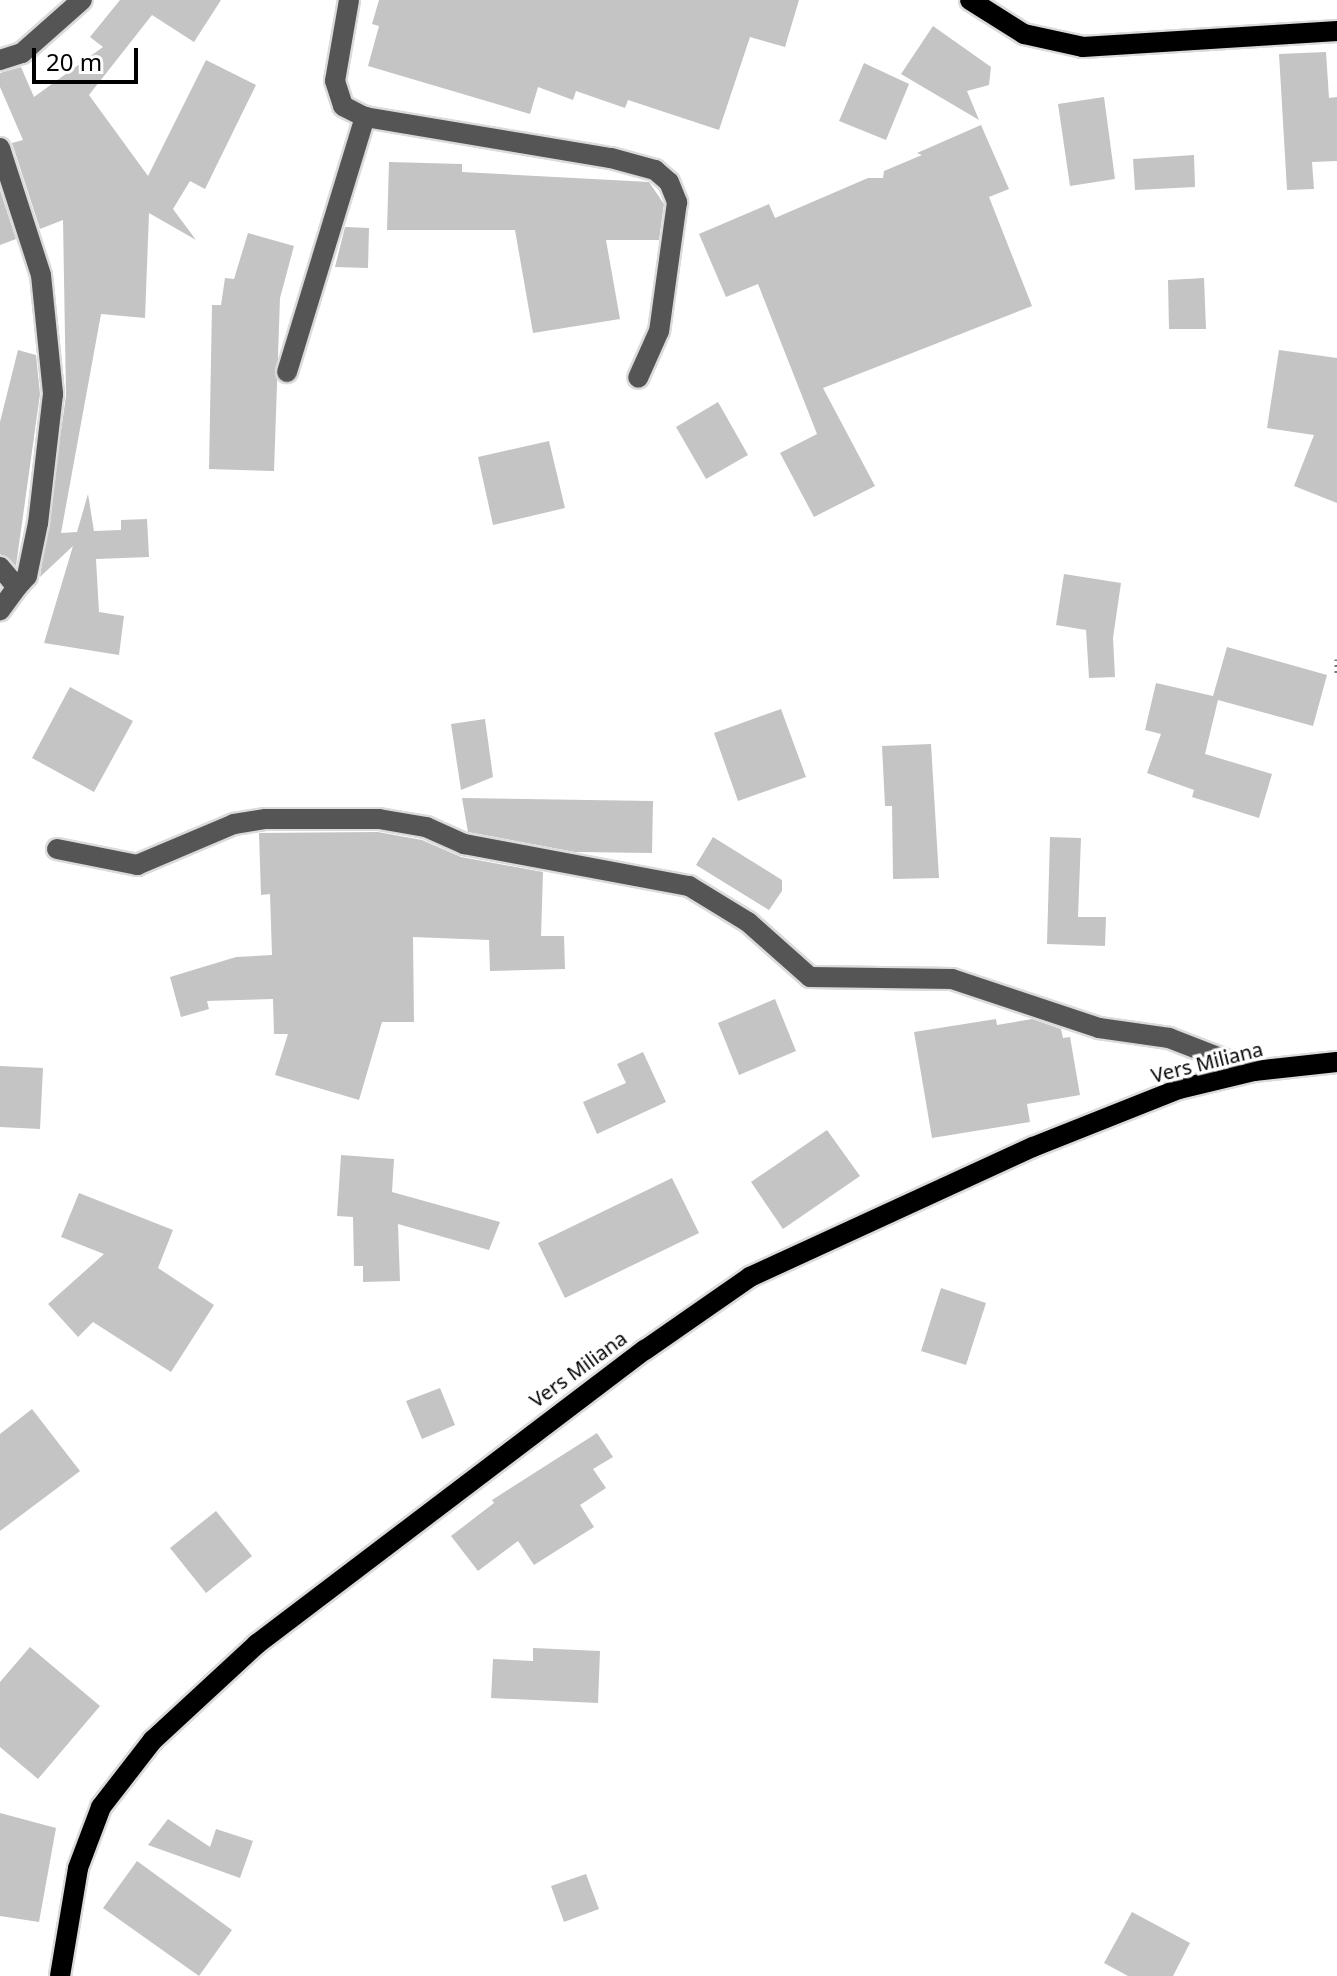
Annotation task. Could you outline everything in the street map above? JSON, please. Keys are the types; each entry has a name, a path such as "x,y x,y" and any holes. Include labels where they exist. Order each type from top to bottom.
{"main road":[{"path":"970,0 1024,34 1083,47 1337,31"},
{"name":"Vers Miliana","path":"60,1976 78,1868 101,1807 153,1740 257,1644 510,1449 750,1277 1033,1147 1179,1089 1254,1071 1337,1062"}],"street":[{"path":"0,60 22,53 82,0"},
{"path":"349,0 335,81 343,106 365,117 611,158 655,170 669,182 677,202 659,331 638,378"},
{"path":"287,372 365,117"},
{"path":"0,148 41,275 53,394 38,523 27,576 0,610"},
{"path":"0,567 17,587"},
{"path":"57,849 137,865 234,824 266,819 379,819 426,827 464,844 689,886 748,922 810,977 952,979 1099,1028 1169,1038 1254,1071"}],"path":[{"path":"1337,659 1337,673"}],"building":[{"path":"120,0 221,0 194,42 152,15 89,95 148,176 206,60 256,85 205,189 190,181 173,209 196,240 149,213 145,318 101,314 61,533 77,532 88,494 94,531 121,530 121,520 147,519 149,557 96,559 99,612 124,616 119,655 44,643 73,546 40,577 66,396 63,220 40,229 12,143 23,140 0,87 0,73 21,67 34,97 103,47 90,37"},
{"path":"379,0 799,0 785,47 750,37 719,130 628,100 625,108 576,91 573,100 538,87 530,114 368,66 379,26 372,24"},
{"path":"933,26 991,67 989,85 967,91 979,120 901,74"},
{"path":"1326,52 1329,98 1337,97 1337,161 1312,162 1314,189 1287,190 1279,54"},
{"path":"864,63 909,84 886,140 839,121"},
{"path":"1104,97 1115,179 1070,186 1058,104"},
{"path":"981,125 1009,189 989,197 1032,306 823,388 875,486 814,517 780,453 817,434 758,284 726,297 699,234 769,204 775,218 868,178 883,178 884,171 922,155 917,153"},
{"path":"1194,155 1195,187 1135,190 1133,159"},
{"path":"389,162 462,164 462,172 649,182 664,204 659,240 606,240 620,319 533,333 515,230 387,230"},
{"path":"0,190 16,239 0,245"},
{"path":"345,227 369,228 368,268 335,267"},
{"path":"248,233 294,246 280,298 274,471 209,469 212,305 221,305 225,278 234,279"},
{"path":"1204,278 1206,329 1169,329 1168,280"},
{"path":"18,350 36,355 40,394 16,566 0,554 0,422"},
{"path":"1279,350 1337,358 1337,503 1294,486 1314,435 1267,428"},
{"path":"718,402 748,455 706,479 676,427"},
{"path":"549,441 565,508 493,525 478,457"},
{"path":"1064,574 1121,583 1113,638 1115,677 1089,678 1086,630 1056,625"},
{"path":"1227,647 1327,675 1313,726 1218,700 1205,754 1272,774 1259,818 1192,797 1194,790 1147,773 1161,734 1145,730 1156,683 1213,696"},
{"path":"70,687 133,721 94,792 32,758"},
{"path":"781,709 806,777 738,801 714,733"},
{"path":"485,719 493,777 461,790 451,724"},
{"path":"931,744 939,878 893,879 892,806 885,806 882,746"},
{"path":"462,798 653,801 652,853 575,852 468,832"},
{"path":"378,832 422,840 461,857 543,872 541,936 564,936 565,969 490,971 489,940 413,937 414,1022 382,1022 359,1100 275,1075 288,1034 274,1034 273,999 207,1001 209,1009 181,1017 170,977 236,957 272,955 270,894 261,895 259,833"},
{"path":"713,837 782,880 782,891 769,910 696,865"},
{"path":"1050,837 1081,838 1078,917 1106,917 1105,946 1047,944"},
{"path":"775,999 796,1051 739,1075 718,1023"},
{"path":"996,1019 997,1025 1032,1019 1061,1029 1063,1038 1070,1037 1080,1095 1027,1104 1030,1122 932,1138 914,1032"},
{"path":"643,1052 666,1102 597,1134 583,1102 626,1083 617,1064"},
{"path":"0,1066 43,1068 40,1129 0,1127"},
{"path":"827,1130 860,1176 783,1229 751,1182"},
{"path":"341,1155 394,1159 392,1192 500,1222 489,1250 398,1224 400,1281 363,1282 363,1266 354,1266 353,1217 337,1216"},
{"path":"672,1178 699,1233 565,1298 538,1243"},
{"path":"79,1193 173,1230 158,1268 214,1305 171,1372 93,1322 78,1337 48,1304 104,1254 61,1237"},
{"path":"941,1288 986,1303 966,1365 921,1351"},
{"path":"440,1388 455,1425 422,1439 406,1401"},
{"path":"32,1409 80,1471 0,1531 0,1434"},
{"path":"597,1433 613,1457 593,1469 606,1488 580,1505 594,1527 534,1565 518,1541 478,1571 451,1536 494,1503 492,1500"},
{"path":"216,1511 252,1556 206,1593 170,1548"},
{"path":"30,1647 100,1706 38,1779 0,1747 0,1682"},
{"path":"533,1648 600,1651 598,1703 491,1698 493,1659 533,1661"},
{"path":"0,1813 56,1828 39,1922 0,1916"},
{"path":"168,1819 210,1847 216,1829 253,1841 240,1878 148,1845"},
{"path":"137,1861 232,1930 199,1976 103,1908"},
{"path":"586,1874 599,1909 564,1922 551,1886"},
{"path":"1132,1912 1190,1943 1173,1976 1128,1976 1104,1963"}]}
